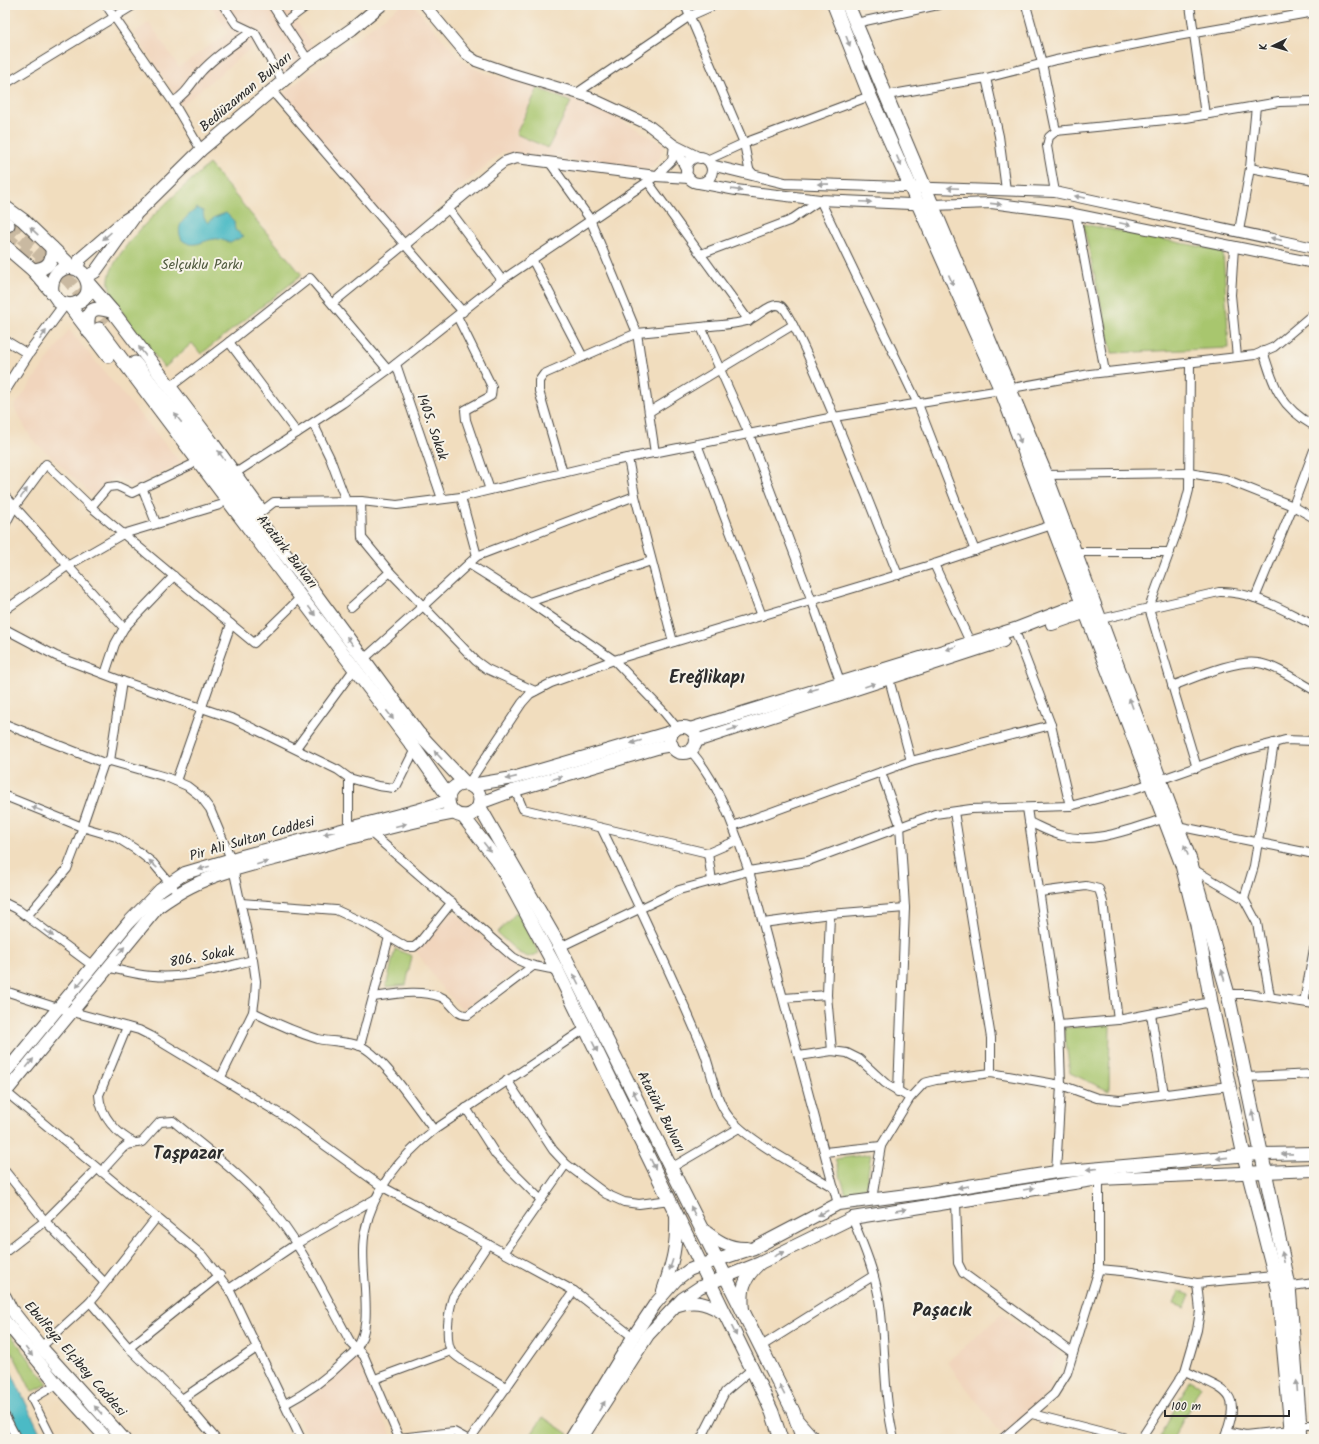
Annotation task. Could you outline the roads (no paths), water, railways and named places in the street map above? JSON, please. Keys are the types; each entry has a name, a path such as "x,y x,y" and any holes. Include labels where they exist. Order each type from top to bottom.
{"main road":[{"name":"Bediüzaman Bulvarı","path":"138,212 201,150 308,60 352,29 381,5"},
{"path":"834,5 870,96 918,205 1046,475 1155,782 1177,826 1193,869 1228,994 1260,1154 1266,1172 1280,1283 1294,1431 1301,1439"},
{"path":"848,5 926,187 1005,389 1052,525 1092,608"},
{"path":"5,208 23,220 81,274 113,312 170,387 261,512 300,588"},
{"path":"52,292 52,283 56,274 64,269 81,274 95,272 138,212"},
{"path":"67,305 80,302 84,299 88,289 81,274 80,259 124,221 138,212"},
{"path":"5,246 33,270 59,302 67,305 98,328"},
{"path":"33,270 41,270 49,265 53,256 52,248"},
{"path":"113,312 101,308 92,311 87,318 98,328 135,390 249,544 300,588"},
{"name":"Atatürk Bulvarı","path":"98,328 359,663 418,732 468,784"},
{"path":"676,730 671,738 672,745 678,751 685,752 693,746 1018,636 1092,608"},
{"path":"690,729 970,642 1092,608"},
{"name":"Atatürk Bulvarı","path":"359,663 448,799"},
{"path":"693,746 695,735 690,729 685,727 513,778 455,786 448,799 450,808 459,815 499,863 557,970 752,1369 772,1412 781,1439"},
{"path":"369,828 459,815 471,815 479,804 515,790 660,747 672,745"},
{"path":"1155,782 1163,819 1182,866 1197,925 1228,1086 1244,1156 1280,1283"},
{"path":"468,784 478,792 479,804"},
{"path":"6,1093 107,967 158,907 177,894 233,865 369,828 448,799"},
{"name":"Atatürk Bulvarı","path":"479,804 560,947 792,1411 803,1439"},
{"name":"Pir Ali Sultan Caddesi","path":"5,1073 129,922 160,890 186,873 233,865"},
{"path":"571,1439 633,1337 661,1297 676,1280 689,1270 754,1248 838,1204 930,1192 1056,1172 1260,1154 1314,1153"},
{"path":"581,1439 648,1335 676,1305 694,1290 724,1276 760,1263 852,1218 1100,1179 1314,1170"},
{"path":"661,1297 675,1253 677,1240 676,1213"},
{"path":"701,1228 717,1241 728,1246 754,1248"},
{"path":"743,1314 742,1291 745,1281 750,1272 760,1263"},
{"name":"Ebulfeyz Elçibey Caddesi","path":"5,1297 11,1309 41,1347 124,1439"},
{"path":"676,1305 688,1301 697,1302 714,1307 726,1315"},
{"name":"Ebulfeyz Elçibey Caddesi","path":"5,1321 57,1384 107,1439"}],"street":[{"path":"106,5 173,102 201,150"},
{"path":"5,72 8,82 134,5"},
{"path":"223,5 236,24 254,33 283,82"},
{"path":"272,5 308,60"},
{"path":"284,23 308,5"},
{"path":"425,5 462,50 476,61 577,93 647,124 674,145 706,161 755,176 785,183 1055,192 1314,248"},
{"path":"685,5 744,143 747,163 755,176"},
{"path":"577,93 690,16 715,5"},
{"path":"856,23 936,5"},
{"path":"1026,5 1042,63 1056,131"},
{"path":"1190,5 1205,115"},
{"path":"1300,5 1310,13"},
{"path":"887,95 986,78 1042,63 1195,33 1310,13"},
{"path":"173,102 182,96 200,73 224,51 251,32"},
{"path":"986,78 999,136 1006,190"},
{"path":"272,91 404,245 460,314 492,387 491,396 465,410 466,420 490,490"},
{"path":"688,174 690,162 706,161 744,143 870,96"},
{"path":"1055,192 1047,146 1049,137 1056,131 1205,115 1279,102 1314,101"},
{"path":"1239,231 1250,168 1256,106"},
{"path":"674,145 688,174 699,183 736,190 820,200 918,205 991,203 1076,214 1314,263"},
{"path":"234,474 313,423 388,370 502,280 590,219 652,179 672,160 674,145"},
{"path":"332,303 504,162 516,158 550,162 652,179 688,174"},
{"path":"699,183 707,181 711,176 706,161"},
{"path":"550,162 590,219 637,333 655,452"},
{"path":"1250,168 1314,180"},
{"path":"652,179 700,254 749,320"},
{"path":"700,254 789,220 820,200"},
{"path":"820,200 918,404 975,551"},
{"path":"448,208 502,280"},
{"path":"1076,214 1105,372"},
{"path":"1234,247 1231,295 1237,357"},
{"path":"532,259 583,357"},
{"path":"170,387 310,278 388,370"},
{"path":"5,390 28,354 67,305"},
{"path":"563,472 539,391 539,381 544,374 637,333 701,327 749,320 772,306 779,305 783,307 793,325 834,417 898,575"},
{"path":"261,512 274,502 361,501 398,505 461,497 563,472 655,452 834,417 1105,372 1255,355 1274,347 1314,313"},
{"path":"649,412 721,370 793,325"},
{"path":"701,327 749,434 812,601 844,694"},
{"path":"5,340 28,354"},
{"path":"229,342 297,433"},
{"path":"1263,351 1273,384 1285,404 1298,417 1314,426"},
{"path":"1190,362 1189,490 1181,521 1149,608 1197,768"},
{"name":"1405. Sokak","path":"396,364 442,499"},
{"path":"313,423 330,458 346,501"},
{"path":"698,444 762,616"},
{"path":"1255,598 1294,506 1314,450"},
{"path":"628,458 635,496 673,642"},
{"path":"5,525 15,506 46,464 91,507 254,643 300,588"},
{"path":"91,507 108,487 117,486 132,493 191,465"},
{"path":"1046,475 1189,472 1225,479 1294,506 1314,518"},
{"path":"142,487 156,523"},
{"path":"5,496 69,565 124,628"},
{"path":"296,748 359,663 477,556 635,496"},
{"path":"461,497 477,556"},
{"path":"361,501 362,538 390,572 476,661 487,669 535,691"},
{"path":"5,610 69,565 123,534 220,504"},
{"path":"468,784 522,703 535,691 551,683 614,660 934,564 1052,525"},
{"path":"1074,552 1170,552"},
{"path":"529,602 652,561"},
{"path":"469,564 529,602 614,660 664,712 676,730"},
{"path":"934,564 970,642"},
{"path":"351,607 390,572"},
{"path":"105,674 115,644 124,628 174,576"},
{"path":"1092,608 1149,608 1219,592 1233,591 1255,598 1314,625"},
{"path":"176,781 200,708 212,679 231,624"},
{"path":"5,629 56,656 122,681 234,719 296,748 338,770 349,778 378,786 394,788 397,786 415,749"},
{"path":"1018,636 1051,725 1070,806"},
{"path":"1172,686 1231,665 1258,662 1314,690"},
{"path":"889,679 911,762"},
{"path":"27,916 67,869 107,762 122,681"},
{"path":"5,724 107,762 176,781 187,786 200,796 210,809 233,865 256,981 253,1012 221,1077"},
{"path":"733,826 911,762 1051,725"},
{"path":"560,947 679,890 749,871 808,861 935,814 1070,806 1131,790 1239,752 1286,740 1314,741"},
{"path":"1244,899 1254,866 1274,743"},
{"path":"693,746 705,767 733,826 749,871 800,1056 838,1204"},
{"path":"881,772 900,826 905,908 898,1092"},
{"path":"349,778 350,833"},
{"path":"515,790 523,809 602,829 708,852 738,840"},
{"path":"5,796 83,827 116,837 153,863 171,883 177,894"},
{"path":"1027,808 1059,1025 1061,1085 1056,1172"},
{"path":"954,812 991,1038 991,1073"},
{"path":"1029,822 1062,836 1083,839 1098,837 1163,819"},
{"path":"1177,826 1314,854"},
{"path":"369,828 513,957 533,966 557,970"},
{"path":"602,829 640,908 704,1051 720,1102 728,1116 739,1128 834,1188"},
{"path":"708,852 712,881"},
{"path":"1193,869 1244,899 1257,923 1270,996"},
{"path":"1040,892 1086,886 1099,890 1103,902 1118,1020"},
{"path":"241,903 336,910 406,947 414,947 419,943 452,902"},
{"path":"5,903 27,916 93,966"},
{"path":"763,922 830,914 905,908"},
{"path":"830,914 827,996 832,1051"},
{"path":"360,1046 389,937"},
{"path":"1304,1002 1314,949"},
{"name":"806. Sokak","path":"107,967 134,974 181,976 207,972 253,960"},
{"path":"373,997 413,992 430,994 443,998 459,1013 468,1015 533,966"},
{"path":"5,990 58,1008 139,1030 151,1036 287,1118 381,1186 574,1291 633,1337"},
{"path":"1228,994 1270,996 1314,1004"},
{"path":"784,998 827,996"},
{"path":"1059,1025 1118,1020 1211,1002"},
{"path":"253,1012 287,1029 319,1039 360,1046 383,1065 434,1130"},
{"path":"1151,1014 1164,1094"},
{"path":"127,1027 99,1095 99,1102 112,1125 122,1137 135,1143"},
{"path":"285,1404 306,1393 328,1377 357,1349 366,1327 364,1232 381,1186 416,1145 434,1130 586,1028"},
{"path":"800,1056 832,1051 847,1053 859,1059 885,1083 910,1098"},
{"path":"872,1199 882,1146 910,1098 924,1083 991,1073 1061,1085 1107,1100 1120,1100 1228,1086"},
{"path":"1246,1078 1314,1074"},
{"path":"507,1080 553,1150 566,1164 606,1194 624,1202 639,1204 670,1200"},
{"path":"6,1093 98,1171 157,1217 202,1255 220,1275 229,1289 258,1347 301,1439"},
{"path":"466,1108 496,1154 541,1200"},
{"path":"5,1252 45,1221 122,1149 135,1143 142,1142 160,1122 173,1121 244,1181 266,1203 296,1244 351,1343 364,1356 399,1438 454,1432 468,1439 507,1388 574,1291"},
{"path":"671,1168 739,1128"},
{"path":"825,1152 882,1146"},
{"path":"504,1253 566,1164"},
{"path":"5,1171 45,1221 104,1282"},
{"path":"1002,1439 1054,1394 1067,1372 1099,1269 1100,1179"},
{"path":"229,1289 296,1244 375,1200"},
{"path":"956,1202 957,1258 963,1273 1073,1354"},
{"path":"41,1347 90,1302 104,1282 157,1217"},
{"path":"852,1218 868,1256 880,1304 888,1408 894,1439"},
{"path":"488,1244 453,1297 448,1323 451,1351 507,1388"},
{"path":"1099,1269 1132,1272 1197,1283 1314,1283"},
{"path":"129,1348 220,1275"},
{"path":"760,1347 873,1276"},
{"path":"1141,1439 1185,1371 1200,1311 1197,1283"},
{"path":"90,1302 129,1348 182,1399 216,1439"},
{"path":"182,1399 258,1347"},
{"path":"375,1379 451,1351"},
{"path":"701,1439 725,1392 752,1369"},
{"path":"1185,1371 1224,1390 1231,1397 1233,1407 1231,1420 1224,1439"},
{"path":"52,1439 32,1399 57,1384"},
{"path":"792,1411 818,1439"},
{"path":"1032,1414 1130,1439"},
{"path":"5,1416 17,1439"},
{"path":"1227,1431 1245,1435 1294,1431 1314,1425"}],"water":[{"path":"197,208 203,211 204,218 208,223 215,217 226,213 234,221 235,230 244,236 230,243 216,239 198,244 186,243 182,240 180,234 180,225 185,218"},
{"path":"5,1359 43,1439 24,1439 5,1399"}],"tunnel":[{"path":"8,225 69,281 105,324"},
{"path":"5,236 46,272"}],"district":[{"name":"Ereğlikapı","path":"707,678"},
{"name":"Taşpazar","path":"188,1154"},
{"name":"Paşacık","path":"942,1311"}],"park label":[{"name":"Selçuklu Parkı","path":"202,265"}]}
